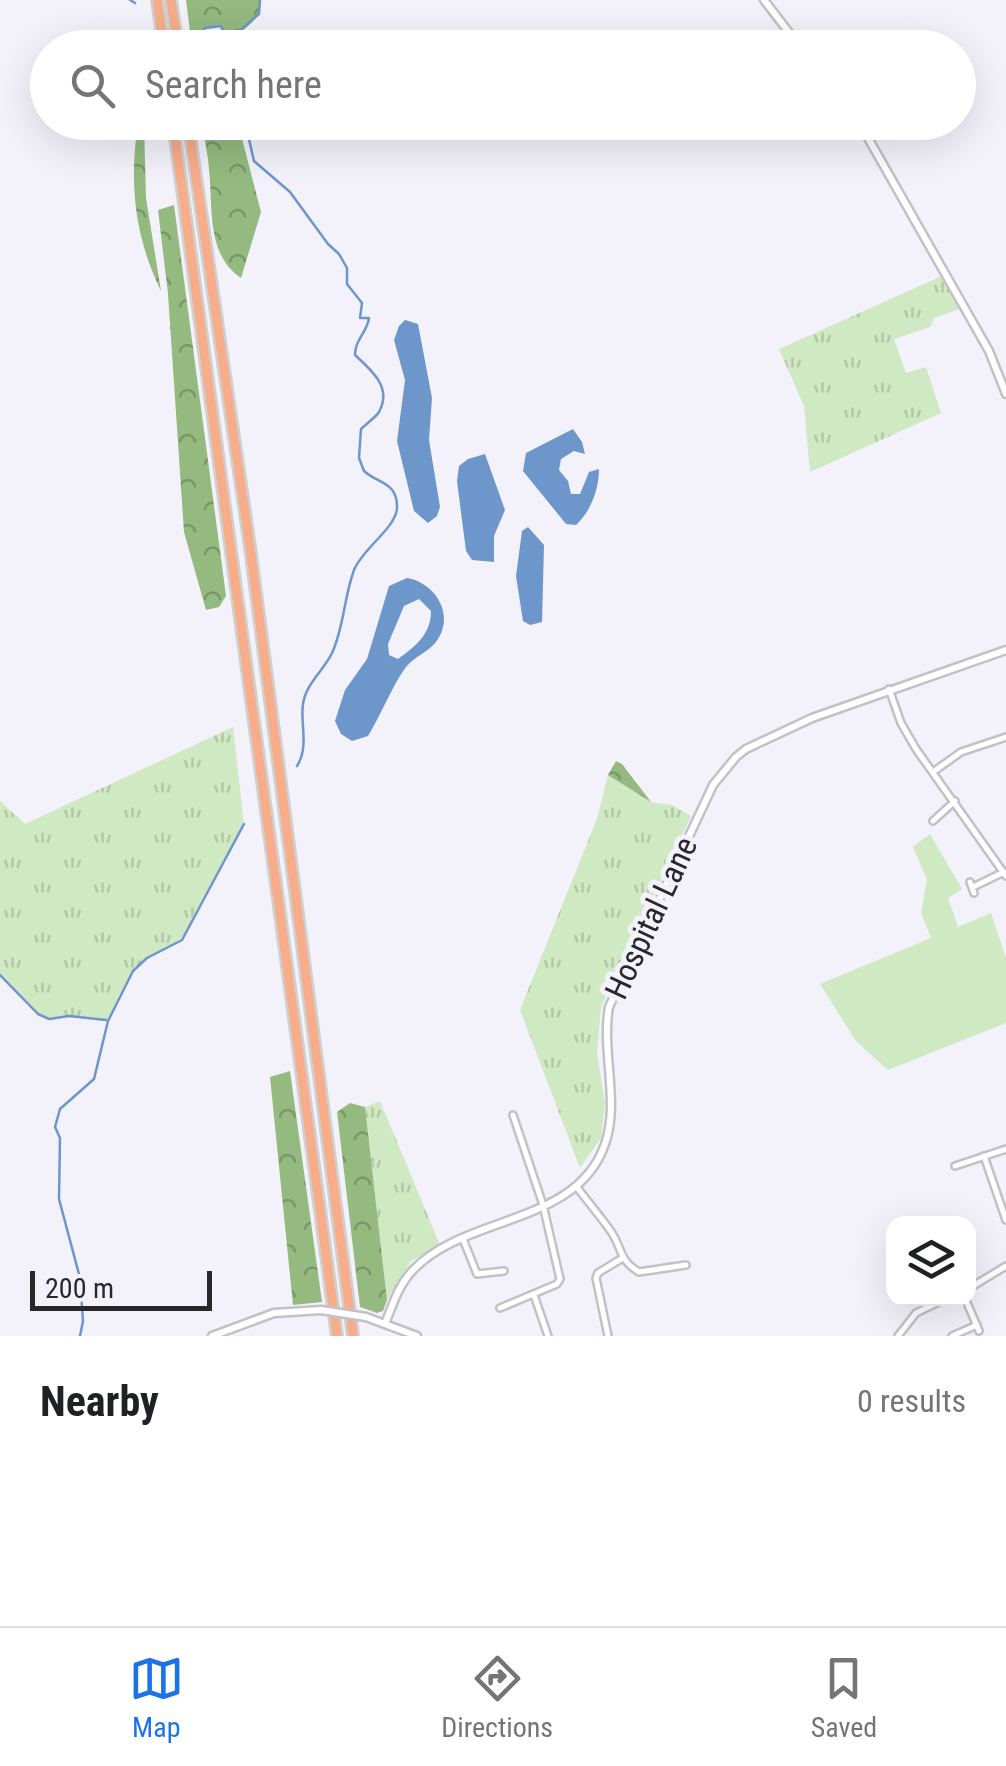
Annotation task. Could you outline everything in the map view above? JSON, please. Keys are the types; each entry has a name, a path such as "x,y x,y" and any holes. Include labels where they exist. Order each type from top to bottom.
{"highway":[{"path":"157,0 161,30"},
{"path":"172,0 176,30"},
{"path":"175,140 336,1336"},
{"path":"191,140 250,547 353,1336"}],"street":[{"path":"764,0 786,30"},
{"path":"869,140 989,351 1006,394"},
{"name":"Hospital Lane","path":"385,1324 395,1296 409,1274 436,1252 543,1205 576,1186 595,1166 608,1134 610,1103 604,1032 609,1007 713,786 746,749 812,718 1006,650"},
{"path":"889,689 901,723 1005,874 972,887"},
{"path":"933,773 961,752 1006,737"},
{"path":"932,820 955,800"},
{"path":"500,1308 534,1295 560,1279 543,1205 513,1114"},
{"path":"955,1166 1006,1149"},
{"path":"984,1156 1006,1220"},
{"path":"576,1186 614,1236 621,1258 639,1272 686,1265"},
{"path":"463,1239 476,1274 504,1271"},
{"path":"608,1336 596,1278 598,1272 621,1258"},
{"path":"976,1285 1006,1266"},
{"path":"534,1295 548,1336"},
{"path":"898,1336 916,1313 930,1306"},
{"path":"952,1336 978,1328 968,1306"},
{"path":"212,1336 264,1316 298,1310 366,1317 417,1336"}],"green space":[{"path":"186,0 260,0 258,13 242,30 222,30 221,26 190,30"},
{"path":"136,140 144,140 146,198 161,291 139,229 134,167"},
{"path":"205,140 242,140 261,212 241,278 230,268 217,243"},
{"path":"174,205 226,596 219,607 206,610 184,532 168,294 158,210"},
{"path":"942,276 960,309 934,318 930,327 894,339 906,373 926,367 941,413 810,472 804,406 779,349"},
{"path":"233,727 244,824 185,933 134,972 108,1021 69,1016 49,1019 38,1014 0,975 0,801 25,824"},
{"path":"616,761 622,764 651,802 608,775"},
{"path":"608,775 651,802 672,805 691,816 601,1007 597,1052 605,1103 601,1138 580,1168 520,1010 597,819"},
{"path":"930,834 962,889 948,898 958,927 991,913 1006,958 1006,1023 888,1070 856,1041 820,984 931,938 921,913 927,880 913,847"},
{"path":"290,1071 322,1302 293,1305 270,1077"},
{"path":"380,1101 440,1245 411,1261 387,1300 365,1107"},
{"path":"350,1103 365,1107 387,1300 383,1311 377,1313 360,1307 337,1112"}],"water":[{"path":"405,320 418,324 432,398 429,440 440,507 428,523 414,511 397,441 405,380 394,340"},
{"path":"573,429 585,454 574,451 561,459 559,470 568,481 571,494 580,494 589,472 599,469 593,499 576,525 566,524 523,471 526,453"},
{"path":"485,454 505,510 494,536 494,562 472,560 466,551 457,481 459,466"},
{"path":"528,527 544,545 542,622 530,625 523,621 516,576 522,531"},
{"path":"407,578 427,586 440,602 442,632 433,646 406,667 368,736 352,741 341,734 335,721 345,690 367,659 389,586","holes":["419,599 431,611 425,633 416,644 398,659 389,655 388,644 404,606"]}],"waterway":[{"path":"130,0 135,3"},
{"path":"241,30 259,14 260,0"},
{"path":"204,30 221,26 222,30"},
{"path":"249,140 254,161 290,192 339,254 347,268 347,284 362,303 360,318 369,318 355,355 378,379 383,403 361,429 359,458 364,471 391,488 397,508 391,523 354,570 336,643 307,691 302,709 303,748 297,766"},
{"path":"80,1336 80,1278 59,1199 60,1138 55,1127 60,1109 94,1079 108,1021 133,971 147,958 182,940 244,824"},
{"path":"0,975 38,1014 49,1019 69,1016 106,1020"}]}
